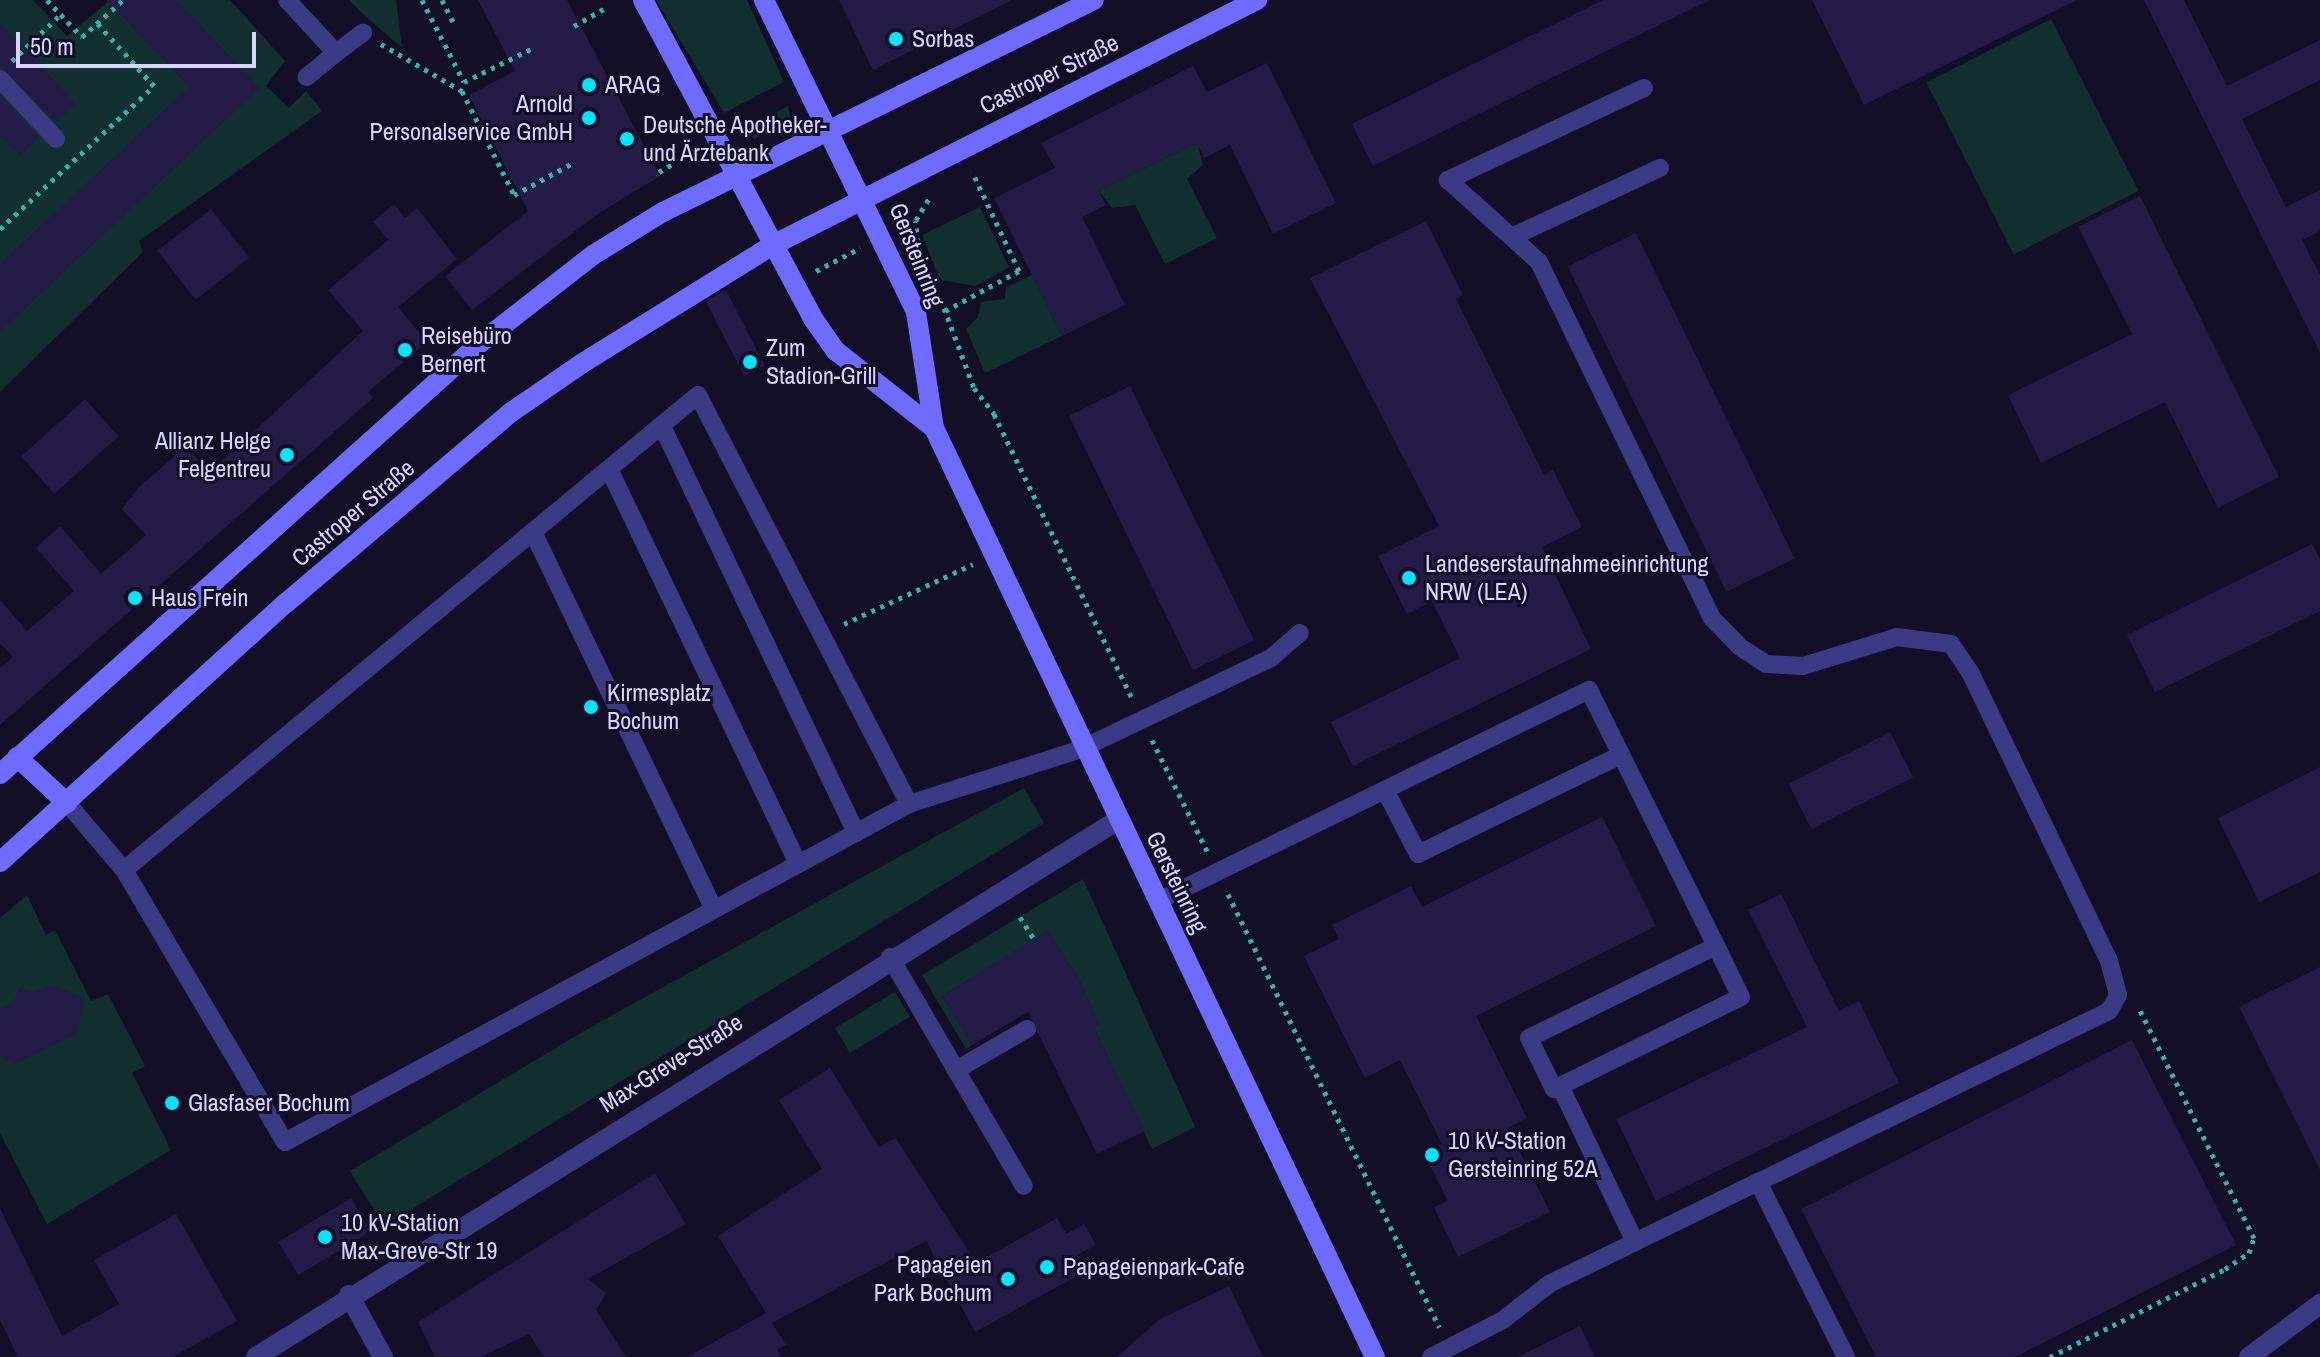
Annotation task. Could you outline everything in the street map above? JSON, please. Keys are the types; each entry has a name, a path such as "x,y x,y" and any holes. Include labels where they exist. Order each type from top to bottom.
{"main road":[{"path":"643,0 771,246"},
{"path":"764,0 830,134 865,196"},
{"name":"Castroper Straße","path":"0,774 480,343 616,240 1094,0"},
{"name":"Castroper Straße","path":"0,862 286,603 510,413 771,246 1257,0"},
{"name":"Gersteinring","path":"865,196 916,312 934,428 1081,749 1158,901 1375,1357"},
{"name":"Gersteinring","path":"771,246 836,351 934,428"},
{"path":"17,757 67,803"}],"street":[{"name":"Max-Greve-Straße","path":"256,1357 349,1295 890,957 1118,820"},
{"path":"349,1295 383,1357"},
{"path":"2249,1357 2320,1304"}],"lane":[{"path":"287,0 336,53"},
{"path":"306,77 363,33"},
{"path":"0,79 56,139"},
{"path":"1431,1357 1503,1320 1549,1284 2109,1011 2118,995 2109,961 1971,674 1951,644 1897,637 1803,666 1766,664 1740,647 1712,618 1539,262 1516,235 1448,180 1644,88"},
{"path":"1516,235 1660,168"},
{"path":"124,870 698,395 909,804"},
{"path":"662,426 856,833"},
{"path":"609,469 798,864"},
{"path":"533,532 714,909"},
{"path":"67,803 124,870 285,1142 909,804 1081,749 1271,658 1300,633"},
{"path":"1158,901 1589,690 1716,946 1741,997 1554,1089 1529,1038 1716,946"},
{"path":"1385,790 1418,854 1621,755"},
{"path":"890,957 1024,1186"},
{"path":"956,1070 1027,1029"},
{"path":"1560,1086 1635,1242"},
{"path":"1758,1182 1846,1357"}],"path":[{"path":"47,0 82,37 123,0"},
{"path":"422,0 464,82 462,91"},
{"path":"442,0 453,22"},
{"path":"574,26 608,6"},
{"path":"0,72 61,14"},
{"path":"0,229 154,86 97,23"},
{"path":"363,33 462,91 514,195 573,163"},
{"path":"464,82 535,47"},
{"path":"659,172 682,158"},
{"path":"945,311 1019,271 971,170"},
{"path":"923,260 916,220 937,188"},
{"path":"811,274 863,247"},
{"path":"940,295 974,388 994,414 1449,1347"},
{"path":"822,635 992,555"},
{"path":"1020,917 1034,939"},
{"path":"2050,1357 2225,1269 2249,1253 2254,1238 2140,1008 2118,995"}],"green space":[{"path":"0,0 33,0 67,36 110,0 230,0 285,61 266,86 289,108 306,91 322,111 139,241 143,252 0,392"},
{"path":"349,0 396,0 402,48 363,14"},
{"path":"656,0 747,0 784,82 724,113"},
{"path":"2051,19 2139,191 2014,255 1926,83"},
{"path":"788,106 790,118 779,127 754,139 742,130"},
{"path":"1197,143 1203,165 1187,179 1217,238 1165,264 1135,205 1112,208 1099,191"},
{"path":"980,207 1009,267 976,286 940,280 922,235"},
{"path":"1032,275 1062,336 985,373 966,329 978,317 981,302 1005,299 1006,287"},
{"path":"1024,788 1044,823 384,1226 350,1171 589,1028"},
{"path":"1083,879 1195,1127 1152,1149 1094,1027 1099,1024 1079,979 1048,931 942,996 972,1045 966,1049 922,975"},
{"path":"27,895 46,935 55,930 91,1001 108,994 145,1066 132,1073 171,1150 47,1224 0,1133 0,918"},
{"path":"895,992 910,1017 850,1053 835,1028"}],"building":[{"path":"107,0 176,0 260,88 0,332 0,264 189,87"},
{"path":"478,0 567,0 660,176 599,213 472,310 445,276 528,211 469,95 515,71"},
{"path":"839,0 1012,0 873,70"},
{"path":"1603,0 1710,0 1373,166 1352,124"},
{"path":"1812,0 2077,0 1864,105"},
{"path":"2144,0 2184,0 2227,86 2320,40 2320,80 2242,119 2286,207 2320,190 2320,231 2302,240 2320,275 2320,353"},
{"path":"0,23 76,104 56,122 0,67"},
{"path":"1267,63 1336,203 1273,234 1230,145 1204,158 1197,143 1099,191 1106,205 1082,217 1125,305 1062,336 994,198 1055,168 1041,143 1193,66 1207,92"},
{"path":"0,97 39,138 20,156 0,135"},
{"path":"2140,196 2279,477 2218,508 2165,402 2041,463 2008,395 2132,334 2078,227"},
{"path":"394,204 405,218 417,208 457,259 398,307 427,342 368,392 373,398 0,725 0,668 13,657 0,643 0,600 27,631 74,591 36,548 60,526 101,574 146,535 122,509 138,488 184,448 212,470 363,331 328,290 388,240 373,222"},
{"path":"211,209 249,258 196,300 157,251"},
{"path":"1426,221 1463,295 1456,299 1544,475 1553,470 1582,527 1542,547 1591,649 1353,766 1331,722 1460,658 1432,601 1407,614 1378,556 1439,526 1310,278"},
{"path":"1636,233 1795,558 1726,592 1568,266"},
{"path":"726,290 765,366 744,376 706,300"},
{"path":"1130,386 1254,640 1193,670 1069,416"},
{"path":"85,399 118,436 55,494 21,457"},
{"path":"2312,544 2320,559 2320,611 2155,692 2127,635"},
{"path":"1890,732 1913,777 1812,829 1788,784"},
{"path":"2320,767 2320,872 2259,902 2218,818"},
{"path":"1602,817 1656,926 1476,1016 1527,1118 1508,1128 1550,1212 1458,1257 1434,1207 1448,1201 1423,1152 1442,1144 1400,1060 1365,1078 1304,956 1339,939 1332,925 1411,886 1422,907"},
{"path":"1781,894 1839,1011 1859,1001 1899,1083 1656,1201 1616,1119 1807,1027 1748,910"},
{"path":"1048,930 1079,979 1100,1024 1094,1027 1145,1131 1097,1154 1028,1012 972,1045 942,996"},
{"path":"2320,967 2320,1170 2239,1007"},
{"path":"52,984 85,999 76,1034 14,1065 0,1056 0,1009 13,1003 19,989 33,993"},
{"path":"2132,1040 2236,1245 2015,1357 1876,1357 1801,1209"},
{"path":"830,1068 879,1147 896,1138 976,1263 1057,1218 1066,1234 1084,1224 1096,1245 1077,1255 1086,1271 975,1332 926,1241 772,1323 786,1345 777,1350 781,1357 687,1357 766,1313 718,1236 822,1169 779,1100"},
{"path":"655,1173 686,1224 588,1279 606,1293 596,1310 626,1357 544,1357 529,1334 480,1357 435,1357 418,1322"},
{"name":"10 kV-Station Max-Greve-Str 19","path":"351,1198 371,1231 298,1275 278,1242"},
{"path":"0,1208 62,1336 119,1304 94,1260 176,1214 237,1321 173,1357 18,1357 0,1320"},
{"path":"1229,1286 1263,1357 1117,1357 1160,1319"},
{"path":"1580,1326 1595,1357 1518,1357"}],"place":[{"name":"Sorbas","path":"896,39"},
{"name":"ARAG","path":"589,85"},
{"name":"Arnold Personalservice GmbH","path":"589,118"},
{"name":"Deutsche Apotheker- und Ärztebank","path":"627,139"},
{"name":"Reisebüro Bernert","path":"405,350"},
{"name":"Zum Stadion-Grill","path":"750,362"},
{"name":"Allianz Helge Felgentreu","path":"287,455"},
{"name":"Landeserstaufnahmeeinrichtung NRW (LEA)","path":"1409,578"},
{"name":"Haus Frein","path":"135,598"},
{"name":"Kirmesplatz Bochum","path":"591,707"},
{"name":"Glasfaser Bochum","path":"172,1103"},
{"name":"10 kV-Station Gersteinring 52A","path":"1432,1155"},
{"name":"10 kV-Station Max-Greve-Str 19","path":"325,1237"},
{"name":"Papageienpark-Cafe","path":"1047,1267"},
{"name":"Papageien Park Bochum","path":"1008,1279"}]}
